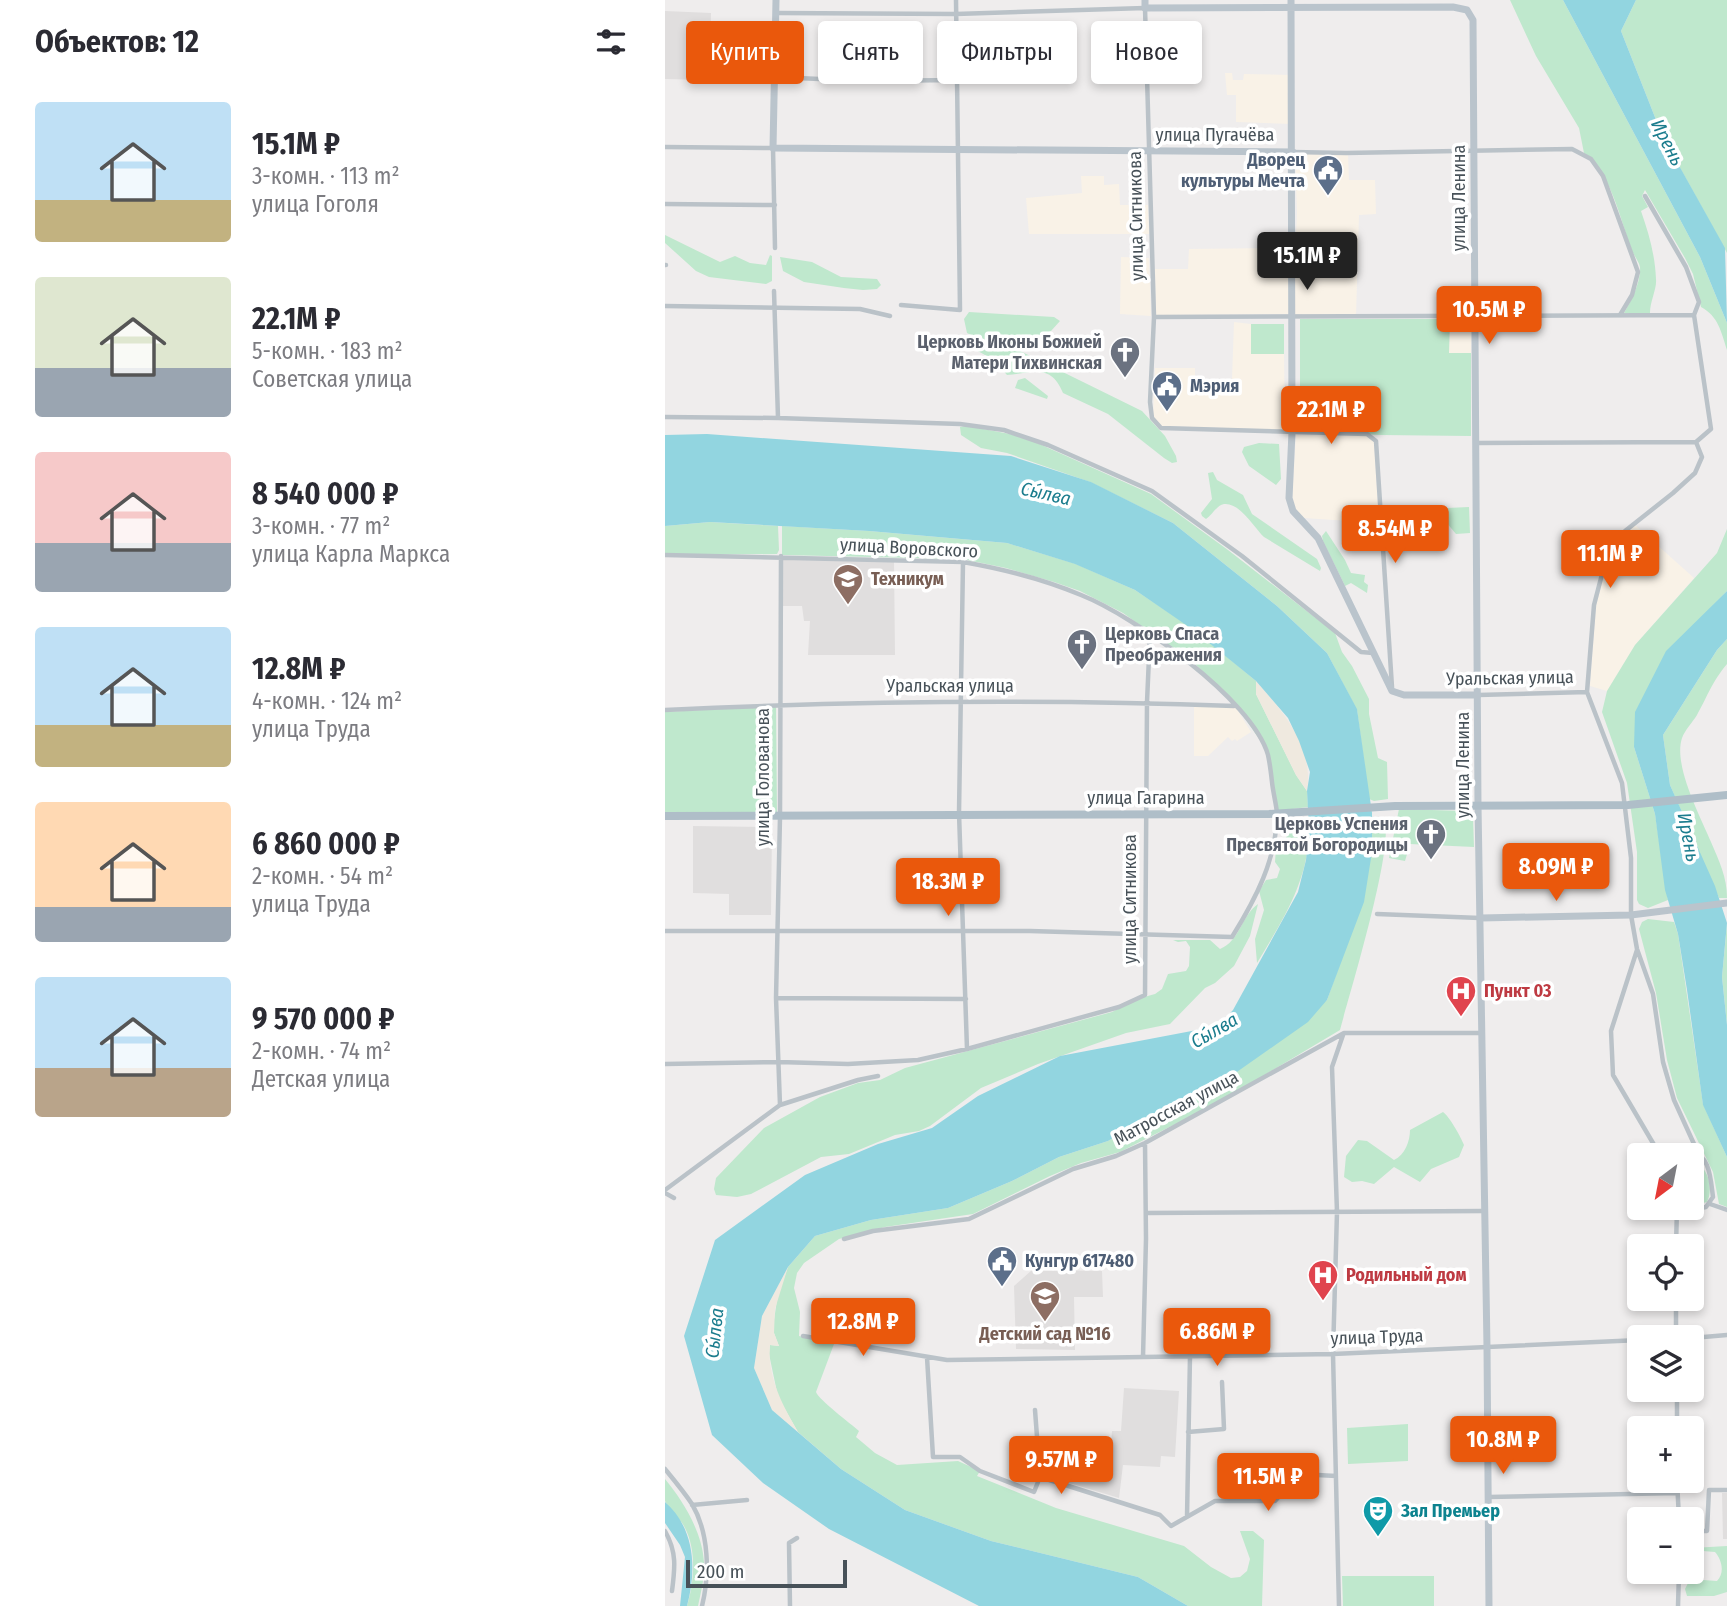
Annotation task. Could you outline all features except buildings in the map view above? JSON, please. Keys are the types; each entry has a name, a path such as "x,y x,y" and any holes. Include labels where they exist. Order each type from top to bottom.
{"main road":[{"name":"улица Гагарина","path":"665,816 1277,813 1391,806 1627,805 1727,796"}],"street":[{"path":"776,0 776,21"},
{"path":"956,0 956,21"},
{"path":"776,13 956,13 1145,4 1291,4 1293,317 1289,498 1293,511 1318,538 1392,691"},
{"name":"улица Ситникова","path":"1145,4 1154,317 1150,401 1152,418 1161,428 1292,432"},
{"name":"улица Ленина","path":"1291,4 1453,7 1467,10 1473,20 1478,806 1489,1606"},
{"path":"804,78 937,79"},
{"path":"775,84 775,248"},
{"path":"901,305 960,310 957,84"},
{"name":"улица Пугачёва","path":"665,147 1346,153 1572,149 1591,159 1603,176 1638,272 1632,295 1620,315"},
{"path":"1475,443 1696,442 1711,429 1694,315 1699,302 1686,267 1645,196"},
{"path":"665,204 775,205"},
{"path":"775,291 778,418"},
{"path":"665,306 860,309 890,316"},
{"path":"1154,317 1694,315"},
{"path":"665,417 960,424 1005,430 1048,445 1152,491 1243,556 1361,652 1374,654"},
{"path":"1292,432 1367,434 1376,441 1392,691"},
{"path":"1693,1143 1674,1100 1663,1062 1653,994 1637,949 1631,915 1627,805 1622,783 1587,692 1594,605 1607,555 1625,531 1695,473 1702,457 1696,442"},
{"name":"улица Воровского","path":"665,555 963,562 1011,571 1081,595 1116,612 1193,665 1257,732 1268,755 1277,813 1273,843 1266,872 1253,903 1232,937 1146,935"},
{"name":"улица Голованова","path":"780,1105 776,998 781,556"},
{"path":"665,1064 848,1064 918,1060 967,1049 959,813 963,562"},
{"name":"улица Ситникова","path":"967,1049 1119,1007 1145,995 1150,635"},
{"name":"Уральская улица","path":"1392,691 1404,695 1587,692"},
{"name":"Уральская улица","path":"665,710 779,704 962,701 1147,702 1235,706"},
{"path":"1377,915 1481,918 1631,915 1727,903"},
{"path":"665,931 964,930 1146,935"},
{"path":"1637,949 1611,1031 1613,1075 1653,1143"},
{"path":"776,998 966,999"},
{"path":"1339,1606 1333,1354 1337,1212 1332,1067 1344,1033"},
{"name":"Матросская улица","path":"844,1239 873,1231 969,1219 1073,1169 1116,1156 1145,1143 1344,1033 1482,1033"},
{"path":"674,1198 665,1192 780,1105 878,1076"},
{"path":"1143,1357 1145,1143"},
{"path":"1705,1166 1710,1175 1713,1197 1710,1204 1705,1206"},
{"path":"1710,1204 1727,1210"},
{"path":"1146,1213 1485,1211"},
{"path":"1675,1221 1675,1234"},
{"path":"1704,1337 1727,1335"},
{"path":"803,1336 927,1357 933,1457 960,1457 980,1471 1034,1492 1039,1477 1035,1410"},
{"name":"улица Труда","path":"927,1357 947,1360 1333,1354 1627,1341"},
{"path":"1187,1517 1190,1356"},
{"path":"1188,1432 1224,1429 1222,1382"},
{"path":"665,1469 692,1505 701,1529 708,1567 702,1606"},
{"path":"1039,1477 1160,1516 1171,1526 1215,1501 1275,1501 1299,1474 1336,1476"},
{"path":"1704,1531 1707,1531 1709,1490 1727,1490"},
{"path":"1489,1497 1677,1493 1678,1507"},
{"path":"692,1505 747,1500"},
{"path":"665,1531 673,1546 675,1565 672,1591"},
{"path":"790,1606 789,1543 797,1538"},
{"path":"1678,1606 1679,1584"}],"shaded area":[{"path":"665,11 711,13 711,21 686,21 686,79 665,79"},
{"path":"1225,73 1232,73 1233,80 1243,80 1244,74 1292,75 1291,124 1236,122 1236,95 1227,95"},
{"path":"1295,154 1348,154 1349,180 1375,180 1376,214 1359,215 1356,316 1293,315 1297,212"},
{"path":"1081,176 1104,176 1104,185 1119,184 1120,205 1148,205 1149,234 1029,234 1026,198 1082,193"},
{"path":"1272,248 1273,270 1290,271 1289,314 1156,315 1155,269 1188,269 1189,249"},
{"path":"1121,257 1149,258 1151,316 1120,314"},
{"path":"1450,319 1472,319 1471,353 1449,353"},
{"path":"1234,322 1251,324 1251,354 1284,354 1285,430 1161,426 1153,418 1155,368 1195,368 1195,380 1232,379"},
{"path":"1296,435 1366,436 1374,442 1379,523 1304,518 1295,510 1292,500"},
{"path":"1635,525 1694,578 1635,645 1607,691 1590,686 1596,606 1615,548"},
{"name":"Техникум","path":"782,558 894,561 895,655 808,655 810,621 804,621 802,606 781,606"},
{"path":"1194,705 1235,706 1251,732 1237,741 1228,737 1208,756 1194,756"},
{"path":"693,826 772,827 771,915 729,915 729,894 693,893"},
{"name":"Детский сад №16","path":"1032,1270 1102,1271 1103,1297 1074,1297 1075,1350 1016,1349 1014,1286"},
{"path":"1124,1388 1179,1391 1175,1457 1161,1456 1160,1467 1123,1465 1119,1498 1043,1475 1045,1448 1110,1455 1112,1431 1121,1431"},
{"path":"1722,1493 1727,1493 1727,1539 1723,1539"}],"green space":[{"path":"1510,0 1563,0 1700,257 1727,323 1727,350 1715,320 1701,307 1693,274 1685,258 1645,190 1642,196 1648,207 1641,211 1653,253 1656,283 1650,313 1624,313 1637,285 1639,265 1607,183 1593,160 1584,153 1579,128 1536,56"},
{"path":"1636,0 1727,0 1727,253 1662,135 1621,31"},
{"path":"665,235 720,262 735,256 750,263 766,265 770,255 772,281 766,284 709,277 696,271 665,243"},
{"path":"780,257 812,262 841,277 877,279 881,285 877,289 863,290 804,282 783,271"},
{"path":"969,312 1054,317 1060,321 1051,331 1018,345 1004,340 985,342 967,333 964,319"},
{"path":"1300,319 1450,319 1449,353 1471,353 1471,436 1300,431"},
{"path":"1251,324 1284,324 1284,354 1251,354"},
{"path":"974,344 1001,344 1014,348 1142,411 1165,436 1177,462 1172,463 1164,458 1108,414 1063,393 1053,377 1040,372 1007,375 994,360 976,350"},
{"path":"1025,378 1048,396 1047,399 1015,388 1018,380"},
{"path":"967,426 1035,442 1151,494 1335,633 1342,652 1369,699 1369,714 1378,758 1387,762 1388,799 1369,799 1357,710 1327,653 1277,606 1173,523 1090,482 1007,453 981,448 961,435 960,427"},
{"path":"1259,443 1279,444 1281,479 1276,485 1249,466 1242,452 1244,447"},
{"path":"1213,472 1217,480 1243,495 1252,514 1317,559 1320,571 1264,537 1236,507 1224,504 1206,519 1202,516 1201,513 1212,499 1208,473"},
{"path":"1387,507 1416,508 1415,513 1413,509 1395,509 1392,515 1412,518 1430,516 1429,525 1387,523"},
{"path":"1469,507 1470,533 1456,534 1446,522 1447,508"},
{"path":"710,522 778,526 779,550 777,554 665,555 665,526"},
{"path":"782,526 1007,543 1076,564 1135,590 1192,628 1256,681 1256,694 1296,775 1307,791 1308,807 1277,811 1269,753 1230,697 1195,664 1123,613 1080,591 1054,582 962,559 782,555"},
{"path":"1727,529 1727,591 1698,621 1634,747 1655,814 1668,900 1648,908 1637,900 1637,852 1627,783 1602,712 1607,691 1635,645 1717,553"},
{"path":"1326,531 1351,573 1365,575 1367,593 1351,583 1345,586 1323,541 1322,536"},
{"path":"1727,639 1727,664 1683,735 1680,749 1684,776 1724,876 1727,898 1719,898 1670,785 1663,735 1717,650"},
{"path":"776,706 777,813 665,813 665,712"},
{"path":"1399,809 1465,811 1473,817 1474,847 1410,844 1405,861 1389,858"},
{"path":"1383,818 1386,831 1378,885 1340,1030 1221,1101 1120,1152 1081,1163 1050,1176 973,1214 885,1227 839,1239 804,1263 797,1273 794,1288 800,1312 799,1336 834,1344 816,1392 859,1431 856,1437 875,1453 897,1465 958,1461 980,1471 977,1476 1056,1508 1184,1546 1211,1567 1231,1578 1240,1577 1247,1571 1250,1559 1240,1531 1253,1531 1264,1540 1262,1606 1188,1606 1138,1577 991,1541 905,1510 841,1469 798,1432 778,1397 769,1354 770,1345 779,1346 774,1333 774,1320 778,1294 788,1267 815,1236 871,1220 948,1208 1012,1181 1059,1157 1108,1141 1151,1115 1204,1095 1327,1000 1343,955 1372,852 1372,819"},
{"path":"1294,823 1309,823 1306,861 1301,879 1286,913 1257,963 1255,939 1264,910 1259,891 1266,880 1277,878 1280,869 1275,862 1276,848 1283,843"},
{"path":"1258,904 1250,936 1234,966 1205,988 1170,1024 1126,1033 1038,1064 981,1088 930,1126 919,1131 895,1135 849,1154 821,1157 751,1194 737,1197 716,1195 716,1178 764,1128 820,1097 858,1083 880,1080 905,1068 1112,1012 1137,999 1155,994 1162,989 1168,974 1186,971 1189,966 1190,947 1186,941 1173,940 1210,940 1220,949 1232,940"},
{"path":"1648,919 1674,922 1678,934 1703,1104 1727,1157 1727,1207 1719,1204 1713,1172 1705,1156 1705,1143 1699,1143 1677,1098 1667,1060 1656,993 1639,929 1642,922"},
{"path":"1727,924 1727,1025 1722,977"},
{"path":"1443,1112 1464,1145 1459,1157 1431,1169 1420,1182 1394,1167 1374,1184 1352,1182 1344,1177 1346,1156 1358,1140 1367,1141 1394,1160 1406,1147 1410,1130"},
{"path":"1705,1171 1710,1184 1705,1203"},
{"path":"1408,1424 1408,1461 1348,1464 1347,1428"},
{"path":"665,1479 685,1507 703,1551 703,1584 698,1606 687,1606 693,1577 693,1557 689,1537 683,1525 665,1501"},
{"path":"1727,1546 1727,1592 1714,1596 1687,1596 1685,1589 1688,1584 1704,1584 1704,1580 1717,1581 1722,1570 1715,1552 1704,1551 1704,1547"},
{"path":"1342,1576 1434,1576 1434,1606 1343,1606"}],"sand":[{"path":"1256,681 1286,718 1301,745 1306,759 1307,791 1296,775 1256,694"},
{"path":"788,1267 775,1309 774,1333 779,1346 770,1345 770,1357 777,1391 798,1432 772,1410 754,1368 762,1316"}],"water":[{"path":"1563,0 1636,0 1621,31 1662,135 1725,248 1727,323 1700,257"},
{"name":"Сы́лва","path":"707,434 1011,456 1091,482 1173,523 1277,606 1327,653 1357,709 1372,813 1372,852 1364,902 1327,1000 1308,1022 1204,1095 1151,1115 1108,1141 1059,1157 1012,1181 948,1208 871,1220 815,1236 788,1267 762,1316 754,1368 772,1410 841,1469 905,1510 991,1541 1138,1577 1188,1606 979,1606 829,1529 763,1483 712,1435 684,1336 715,1240 805,1175 878,1144 932,1128 978,1096 1060,1056 1218,1026 1233,1010 1298,892 1306,860 1309,829 1307,791 1310,772 1299,741 1288,718 1256,681 1192,629 1135,590 1075,564 1007,543 869,531 710,522 665,526 665,435"},
{"name":"Ирень","path":"1727,591 1727,639 1717,650 1663,735 1670,785 1715,886 1727,923 1722,977 1727,1025 1727,1157 1703,1105 1678,934 1665,890 1655,814 1634,747 1635,712 1666,651"},
{"path":"665,1502 682,1524 691,1550 692,1578 687,1606 680,1606 685,1557 665,1523"}],"place":[{"name":"Дворец культуры Мечта","path":"1328,197"},
{"name":"Церковь Иконы Божией Матери Тихвинская","path":"1125,379"},
{"name":"Мэрия","path":"1167,413"},
{"name":"Техникум","path":"848,606"},
{"name":"Церковь Спаса Преображения","path":"1082,671"},
{"name":"Церковь Успения Пресвятой Богородицы","path":"1431,861"},
{"name":"Пункт 03","path":"1461,1018"},
{"name":"Кунгур 617480","path":"1002,1288"},
{"name":"Родильный дом","path":"1323,1302"},
{"name":"Детский сад №16","path":"1045,1323"},
{"name":"Зал Премьер","path":"1378,1538"}]}
